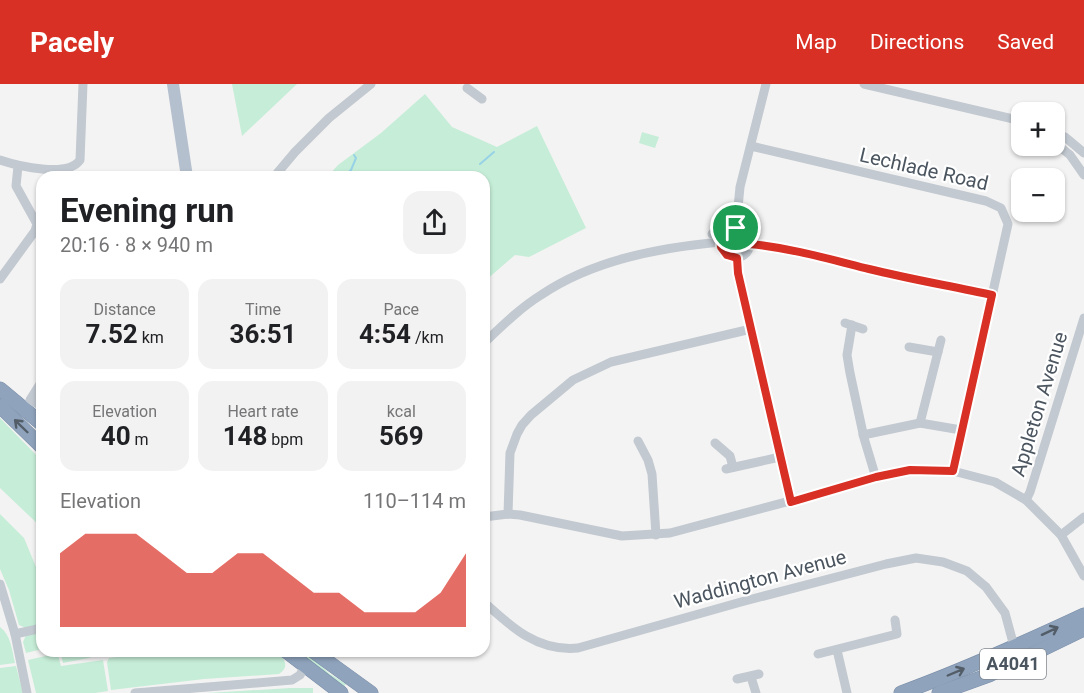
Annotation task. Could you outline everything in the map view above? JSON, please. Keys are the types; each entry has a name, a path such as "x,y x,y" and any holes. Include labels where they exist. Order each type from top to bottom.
{"highway":[{"path":"0,389 36,419"},
{"path":"0,406 36,441"},
{"name":"A4041","path":"901,693 1016,647 1084,615"},
{"name":"A4041","path":"939,693 1009,666 1084,629"},
{"path":"294,657 341,693"},
{"path":"319,657 351,687 371,693"}],"main road":[{"path":"173,84 186,171"}],"street":[{"path":"0,160 18,166 61,168 73,167 77,164 80,160 83,84"},
{"path":"279,171 329,118 371,84"},
{"path":"474,94 481,84"},
{"path":"736,228 740,187 766,84"},
{"path":"864,84 1011,118"},
{"path":"1065,139 1084,153"},
{"name":"Lechlade Road","path":"751,146 994,203 1001,208 1008,224 953,471"},
{"path":"1065,151 1084,175"},
{"path":"77,164 85,171"},
{"path":"18,166 16,186 36,222"},
{"path":"712,234 727,219 736,216"},
{"path":"0,279 3,267 36,228"},
{"path":"736,228 745,232 750,240 748,251 737,258 727,255 720,242 725,232 736,228"},
{"path":"490,338 539,296 585,271 657,250 720,242"},
{"path":"750,244 819,255 869,269 992,295"},
{"path":"737,258 738,273 791,502"},
{"name":"Appleton Avenue","path":"1026,500 1084,318"},
{"path":"863,329 849,324 847,355 863,435 876,477"},
{"path":"508,514 510,453 517,434 531,415 573,380 611,362 751,329"},
{"path":"920,423 941,340"},
{"path":"909,347 938,352"},
{"path":"36,390 30,400 36,403"},
{"path":"863,435 920,423 961,430"},
{"path":"638,441 652,474 656,535"},
{"path":"715,443 730,456 730,468 780,457"},
{"path":"490,516 508,514 545,518 622,536 656,535 791,502 876,477 910,470 953,471 995,482 1026,500 1061,535 1084,576"},
{"path":"1061,535 1084,517"},
{"name":"Waddington Avenue","path":"490,607 522,635 537,642 569,649 886,564 916,558 943,562 967,571 986,587 1005,613 1016,647"},
{"path":"0,584 5,618 15,634 27,693"},
{"path":"818,654 897,634 895,621"},
{"path":"15,634 36,629"},
{"path":"1016,647 1023,652 1044,649"},
{"path":"1009,666 1015,659 1016,647"},
{"path":"837,650 847,693"},
{"path":"135,693 292,681 300,675 305,666"},
{"path":"737,680 755,675 756,693"},
{"path":"845,682 851,687 853,693"}],"green space":[{"path":"232,84 297,84 242,136"},
{"path":"425,94 452,127 497,147 537,126 586,228 529,257 515,255 490,277 490,171 332,171 381,133"},
{"path":"642,132 659,137 655,148 639,143"},
{"path":"731,231 739,231 746,238 746,246 739,253 731,253 724,246 724,238"},
{"path":"0,418 36,455 36,522 0,488"},
{"path":"0,514 24,538 36,567 36,626 26,628 19,625 0,569"},
{"path":"0,627 9,638 15,663 0,665"},
{"path":"36,632 36,650 26,653 23,642 26,635"},
{"path":"59,657 61,666 103,660 108,691 36,693 28,660"},
{"path":"62,657 91,657 89,658 63,663"},
{"path":"282,657 285,665 279,674 204,679 111,690 107,662 109,658"},
{"path":"303,657 312,657 330,674 346,684 342,689"},
{"path":"16,666 23,693 0,693 0,668"},
{"path":"313,688 313,693 207,693"}],"waterway":[{"path":"480,164 494,152"},
{"path":"350,171 356,158 354,155"}],"route":[{"path":"736,228 748,235 750,244 819,255 869,269 992,295 953,471 910,470 876,477 791,502 738,273 737,258 727,255 721,247 720,242 723,235 728,230 736,228"}]}
